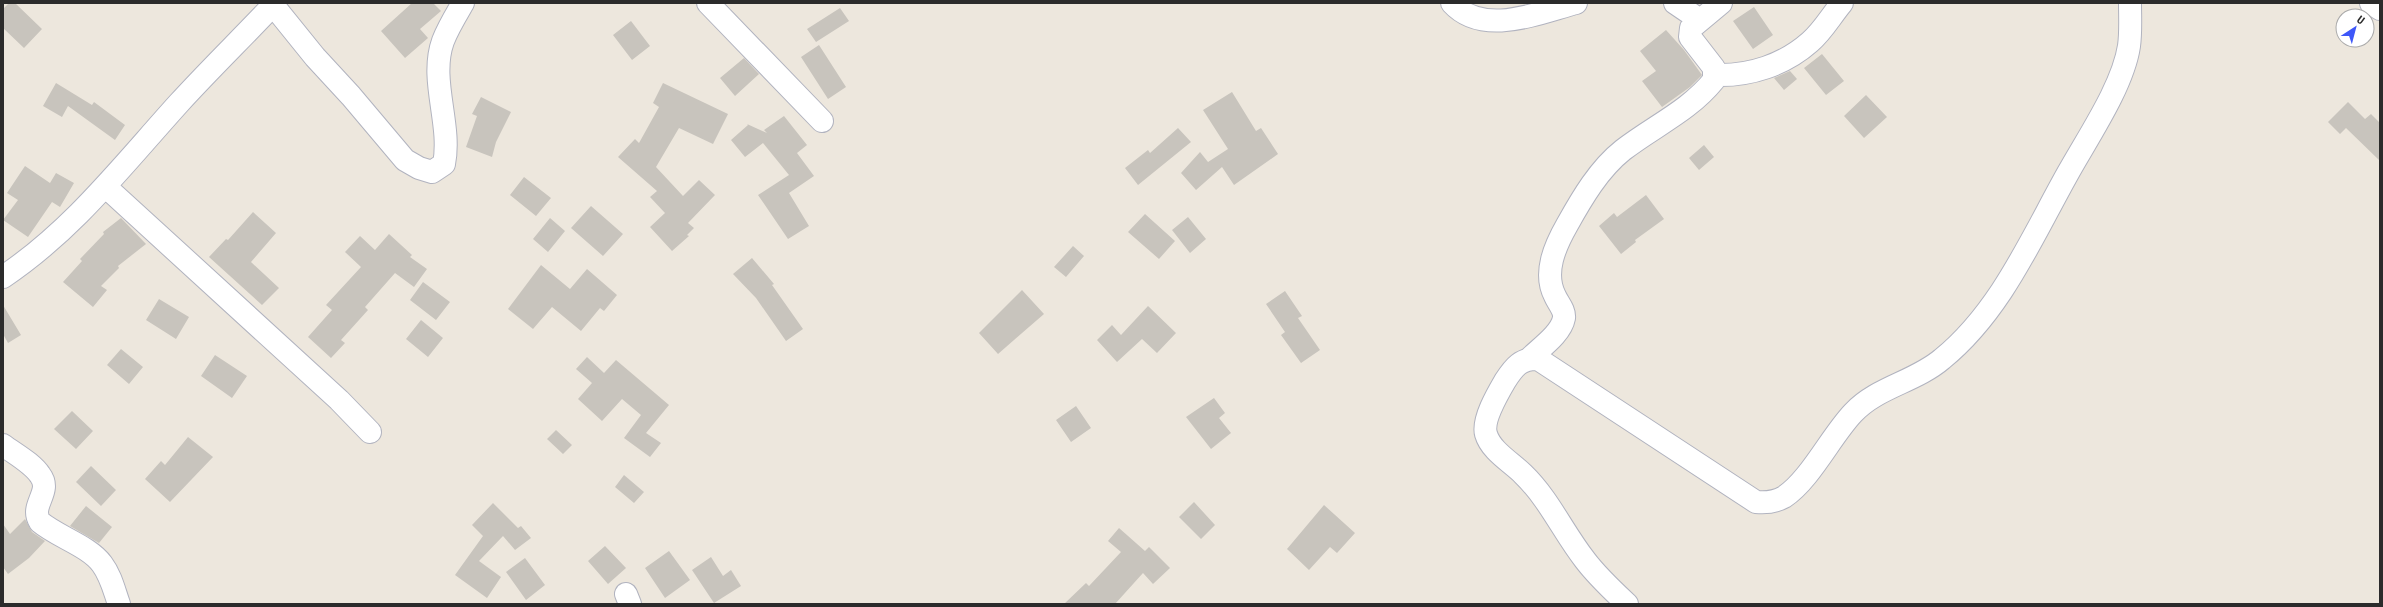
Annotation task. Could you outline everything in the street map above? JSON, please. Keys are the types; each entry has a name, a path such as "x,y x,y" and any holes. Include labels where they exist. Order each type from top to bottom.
{"street":[{"path":"3,277 32,258 106,187 179,103 274,4 315,57 406,160 419,168 432,172 444,164 445,157 445,123 439,80 443,42 463,3"},
{"path":"708,3 822,121"},
{"path":"1452,3 1470,17 1488,20 1510,20 1576,3"},
{"path":"1675,3 1700,20"},
{"path":"1529,359 1558,330 1564,318 1563,310 1551,286 1549,274 1563,232 1583,197 1604,168 1622,151 1645,134 1683,110 1710,86 1716,75 1714,68 1690,37 1692,28 1721,3"},
{"path":"1716,75 1732,75 1765,69 1793,55 1810,42 1842,3"},
{"path":"1627,604 1584,560 1538,489 1500,454 1486,436 1485,428 1488,417 1504,383 1519,363 1529,359 1538,359 1549,365 1756,502 1770,503 1784,496 1798,484 1854,412 1868,400 1891,387 1912,378 1942,359 1961,342 1987,310 2025,253 2102,113 2121,72 2129,46 2130,3"},
{"path":"2371,3 2380,9"},
{"path":"106,187 338,400 370,432"},
{"path":"3,445 40,475 45,489 37,508 37,518 40,522 92,554 101,563 109,575 119,604"}],"building":[{"path":"9,3 15,3 42,29 24,48 3,28 3,9"},
{"path":"412,3 433,3 441,11 420,29 428,38 405,58 381,31"},
{"path":"1754,7 1773,35 1753,49 1733,21"},
{"path":"840,8 849,21 816,42 807,29"},
{"path":"631,21 650,46 632,60 613,35"},
{"path":"1666,30 1684,50 1702,75 1690,87 1662,107 1642,81 1656,71 1640,51"},
{"path":"819,45 846,87 828,99 801,57"},
{"path":"1822,54 1844,81 1826,95 1804,68"},
{"path":"744,58 759,74 735,96 720,78"},
{"path":"1790,71 1797,79 1784,90 1774,78"},
{"path":"56,83 92,105 94,102 125,125 115,140 68,106 62,117 43,106"},
{"path":"663,83 728,114 713,144 679,128 656,167 683,196 699,180 715,195 688,223 694,228 687,235 689,236 672,251 650,227 665,213 650,197 657,191 618,157 635,139 639,143 659,107 653,103"},
{"path":"1232,92 1256,131 1261,128 1278,154 1234,185 1222,167 1196,190 1181,173 1200,152 1208,162 1228,149 1203,110"},
{"path":"1866,95 1887,117 1864,138 1844,116"},
{"path":"481,97 511,112 496,142 492,157 466,147 477,116 472,114"},
{"path":"2348,102 2365,119 2371,114 2380,123 2380,161 2346,128 2340,134 2328,122"},
{"path":"784,116 807,145 797,153 814,176 789,193 809,226 788,239 758,195 789,175 763,143 745,157 731,140 748,125 747,124 767,133 764,130"},
{"path":"1178,128 1191,142 1138,185 1125,168 1148,150 1150,153"},
{"path":"1704,145 1714,157 1699,170 1689,158"},
{"path":"25,166 50,183 56,173 74,183 60,207 52,202 28,237 3,220 18,200 7,193"},
{"path":"524,177 551,198 536,216 510,195"},
{"path":"1646,195 1664,219 1635,240 1636,242 1621,254 1599,226 1614,213 1617,217"},
{"path":"591,206 623,234 603,256 571,228"},
{"path":"253,212 276,233 251,262 279,288 262,305 209,257 226,239 228,240"},
{"path":"1145,214 1175,241 1159,259 1128,232"},
{"path":"1188,217 1206,239 1190,253 1172,230"},
{"path":"121,218 146,244 118,266 119,268 101,286 107,290 93,307 63,282 82,261 80,259 104,234 103,232"},
{"path":"550,218 565,231 548,252 533,239"},
{"path":"389,234 412,255 410,257 427,269 414,287 395,273 365,307 368,310 341,340 345,343 331,358 308,337 332,310 326,305 361,267 345,252 360,236 375,250"},
{"path":"1073,246 1084,256 1066,277 1054,267"},
{"path":"752,258 774,284 772,285 803,329 786,341 756,298 733,274"},
{"path":"541,265 570,289 587,269 617,295 604,311 600,308 581,331 552,307 533,329 508,309"},
{"path":"423,282 450,302 436,320 410,300"},
{"path":"1022,290 1044,314 998,354 979,333"},
{"path":"1285,291 1302,316 1298,318 1320,350 1301,363 1281,335 1285,332 1266,304"},
{"path":"159,299 189,317 176,339 146,320"},
{"path":"3,305 21,335 8,343 3,334"},
{"path":"1148,306 1176,333 1157,353 1142,339 1117,362 1097,340 1112,325 1121,335"},
{"path":"421,320 443,338 428,357 406,339"},
{"path":"121,349 143,367 129,384 107,365"},
{"path":"215,355 247,376 232,398 201,376"},
{"path":"587,357 604,373 616,360 669,405 646,433 661,443 650,457 624,438 641,415 622,399 602,421 578,399 592,383 576,369"},
{"path":"1214,398 1225,413 1219,418 1231,433 1211,449 1186,417"},
{"path":"1076,406 1091,428 1071,442 1056,420"},
{"path":"72,411 93,431 76,449 54,429"},
{"path":"556,430 572,445 563,454 547,439"},
{"path":"188,437 213,457 170,502 145,479 161,461 165,465"},
{"path":"91,466 116,490 101,506 76,482"},
{"path":"624,475 644,492 634,503 615,487"},
{"path":"1194,502 1215,525 1201,539 1179,517"},
{"path":"493,503 518,528 521,526 531,538 515,550 503,536 479,561 501,577 487,598 455,575 483,536 472,525"},
{"path":"1324,505 1355,533 1337,553 1330,547 1309,570 1287,549"},
{"path":"86,506 112,527 99,543 70,526"},
{"path":"25,519 32,532 45,541 29,558 8,574 3,567 3,524 10,534"},
{"path":"1119,528 1145,551 1149,547 1170,568 1153,584 1143,573 1115,604 1064,604 1086,583 1089,586 1121,552 1108,541"},
{"path":"605,546 626,568 608,584 588,561"},
{"path":"669,551 690,580 665,598 645,568"},
{"path":"711,557 723,576 731,570 741,586 714,603 692,570"},
{"path":"525,558 545,585 526,600 506,572"}]}
